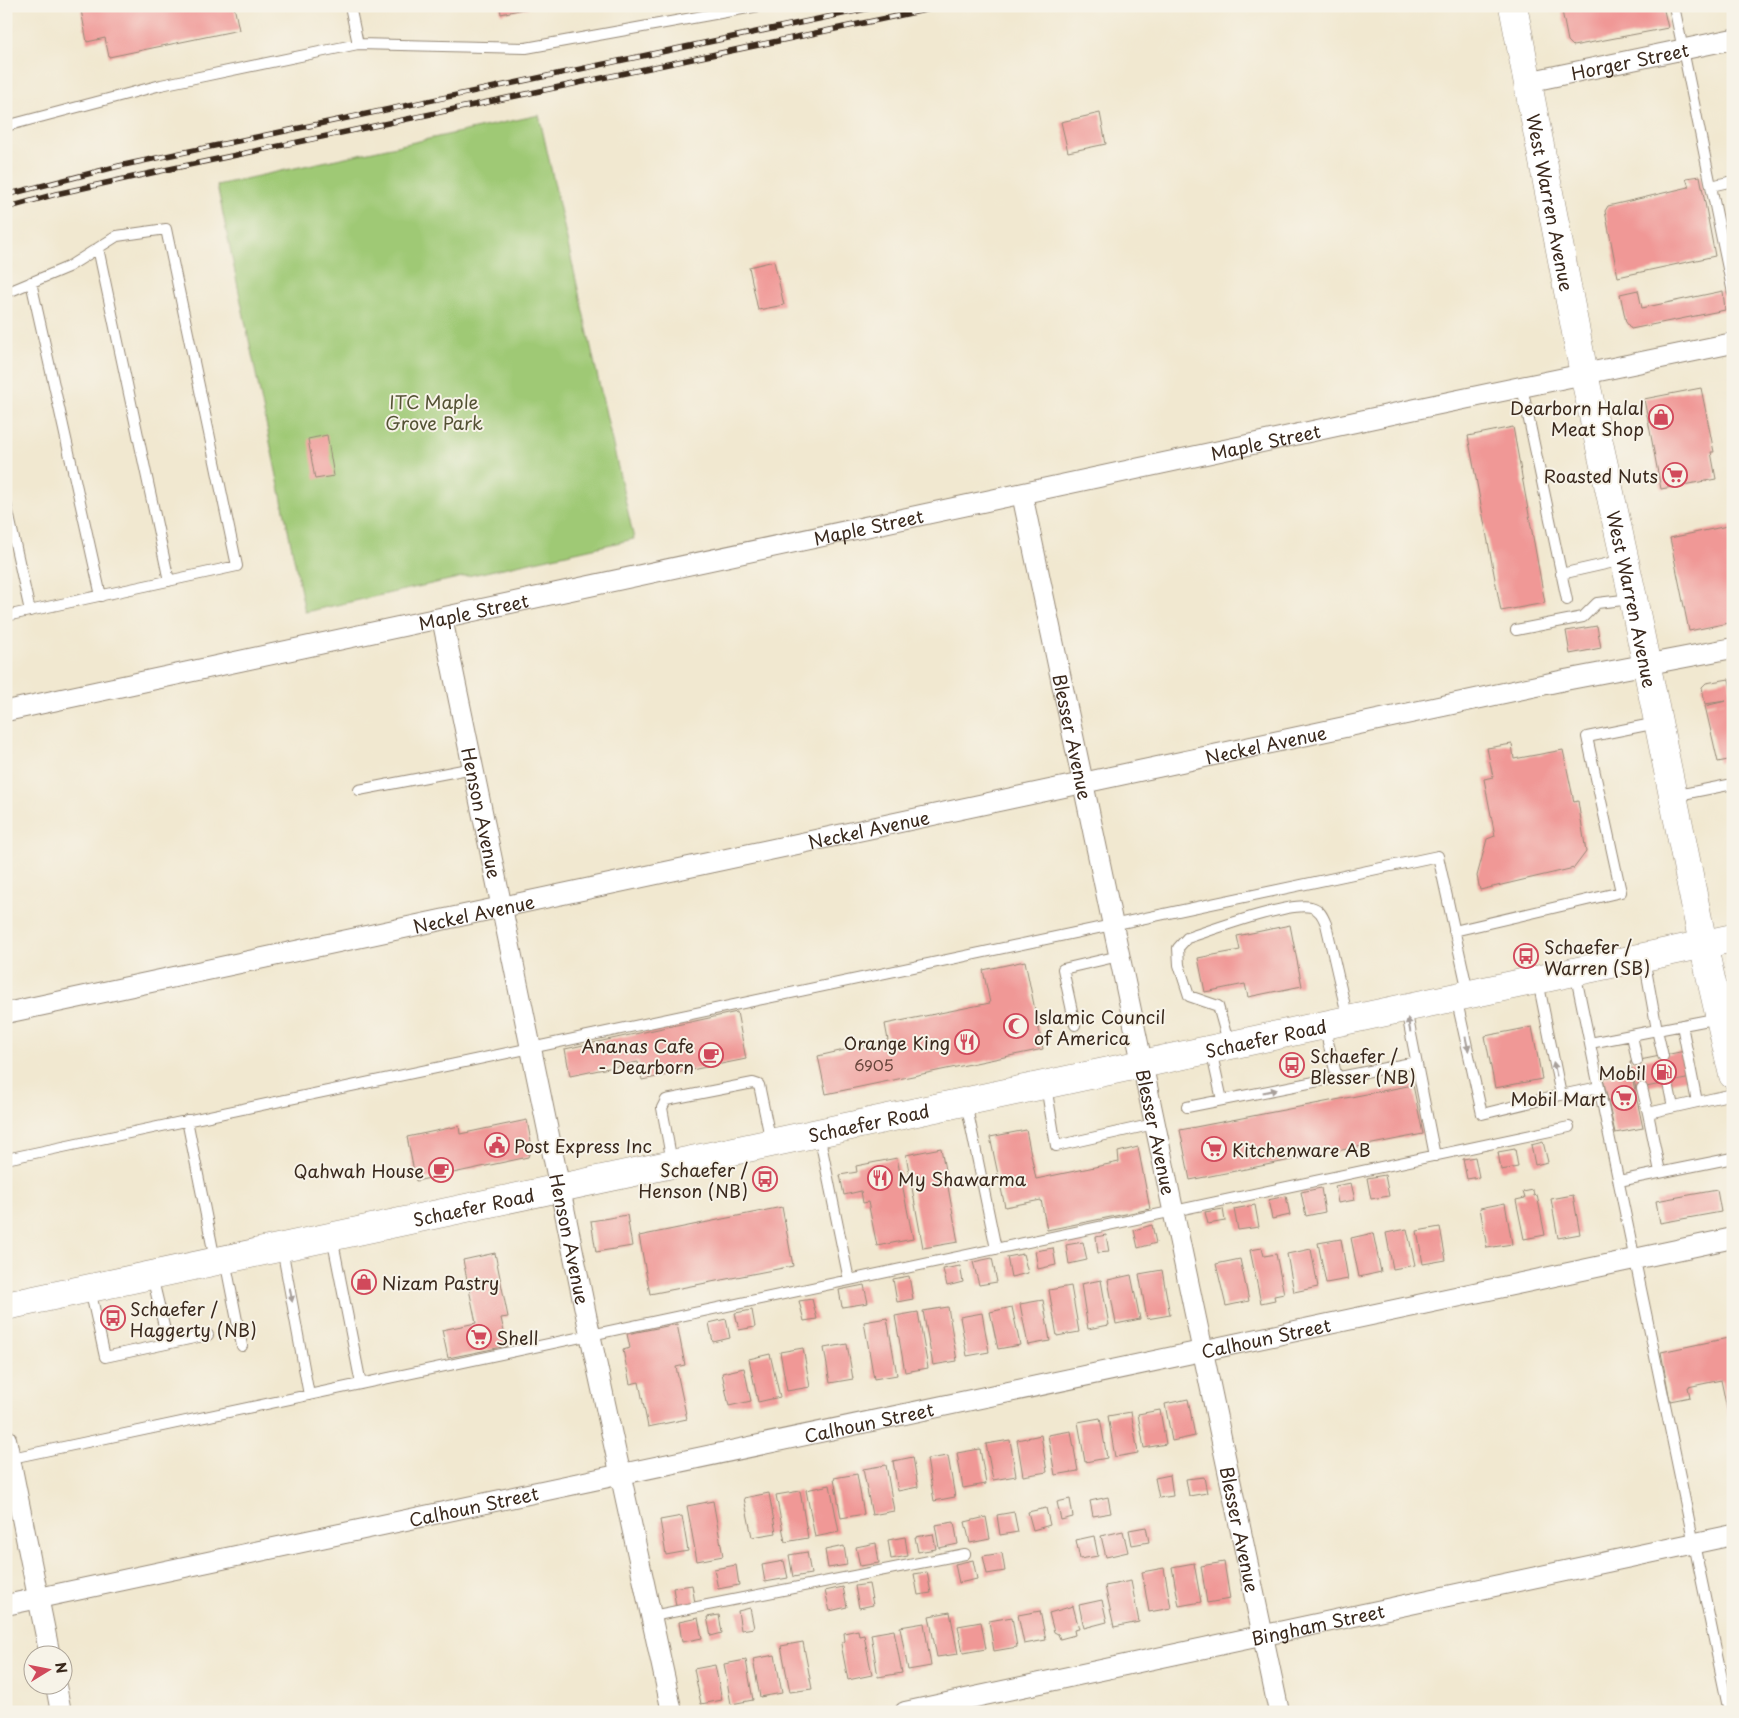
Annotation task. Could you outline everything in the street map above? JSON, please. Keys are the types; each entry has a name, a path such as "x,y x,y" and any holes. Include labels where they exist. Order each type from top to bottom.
{"main road":[{"name":"West Warren Avenue","path":"1513,6 1584,374 1633,598 1645,666 1703,944 1733,1075"},
{"name":"Schaefer Road","path":"6,1306 1733,938"}],"street":[{"name":"Horger Street","path":"1527,82 1733,39"},
{"name":"Maple Street","path":"6,711 1733,343"},
{"name":"Blesser Avenue","path":"1022,494 1279,1712"},
{"name":"Henson Avenue","path":"442,618 590,1334 622,1474 672,1712"},
{"name":"Neckel Avenue","path":"6,1013 1565,680 1733,648"},
{"name":"Calhoun Street","path":"6,1605 1733,1238"},
{"path":"8,1452 48,1646"},
{"name":"Bingham Street","path":"905,1712 1733,1535"},
{"path":"58,1696 62,1712"}],"lane":[{"path":"350,6 358,44"},
{"path":"6,126 161,85 358,44 526,48 759,6"},
{"path":"1674,6 1733,293"},
{"path":"1711,186 1733,181"},
{"path":"6,293 68,267 117,236 166,230 237,566 6,616"},
{"path":"98,248 169,581"},
{"path":"31,282 101,596"},
{"path":"1522,387 1566,600"},
{"path":"6,504 30,611"},
{"path":"1561,574 1624,560"},
{"path":"1516,630 1583,617 1597,603 1633,598"},
{"path":"1454,931 1621,892 1587,737 1657,723"},
{"path":"359,790 473,768"},
{"path":"1672,796 1733,784"},
{"path":"6,1159 531,1046 1438,856 1454,931 1462,995 1482,1114 1599,1088"},
{"path":"1222,1100 1218,1006 1190,996 1179,965 1178,948 1187,938 1280,909 1311,907 1322,914 1326,924 1336,1022 1337,1078"},
{"path":"1075,1025 1063,969 1118,956"},
{"path":"1644,957 1663,1056"},
{"path":"1575,971 1729,1712"},
{"path":"1538,979 1561,1096"},
{"path":"1405,1007 1435,1156"},
{"path":"1590,1043 1720,1018"},
{"path":"1682,1025 1698,1102"},
{"path":"1632,1035 1637,1061"},
{"path":"1186,1107 1416,1062"},
{"path":"672,1164 662,1108 666,1100 753,1083 759,1085 771,1143"},
{"path":"1668,1083 1673,1107"},
{"path":"1046,1084 1056,1146 1154,1124"},
{"path":"1642,1088 1660,1172"},
{"path":"1648,1113 1733,1094"},
{"path":"966,1102 996,1248"},
{"path":"187,1120 242,1346"},
{"path":"8,1452 361,1384 1569,1127"},
{"path":"819,1133 849,1280"},
{"path":"1619,1181 1733,1158"},
{"path":"332,1236 361,1384"},
{"path":"282,1247 309,1394"},
{"path":"152,1275 168,1343"},
{"path":"90,1288 105,1356 208,1334"},
{"path":"652,1616 965,1554"}],"green space":[{"name":"ITC Maple Grove Park","path":"539,115 634,539 305,612 217,185"}],"building":[{"path":"99,6 234,6 239,30 109,57 105,38 87,42 81,10"},
{"path":"500,6 532,6 532,7 501,14"},
{"path":"1561,6 1663,6 1668,28 1573,46 1568,41"},
{"path":"1100,113 1106,144 1068,152 1061,122"},
{"path":"1700,176 1715,256 1618,277 1605,211 1608,206 1689,187 1686,178"},
{"path":"774,261 784,305 758,310 749,267"},
{"path":"1638,290 1642,308 1723,291 1725,310 1631,329 1626,322 1620,294"},
{"path":"1701,388 1714,452 1711,452 1716,479 1661,489 1644,399"},
{"path":"1513,427 1545,603 1501,611 1468,436"},
{"path":"327,435 334,476 315,479 308,439"},
{"path":"1732,525 1733,622 1689,631 1670,538"},
{"path":"1597,626 1601,648 1570,654 1566,631"},
{"path":"1729,679 1733,700 1733,759 1718,762 1705,706 1726,701 1705,704 1702,687 1706,683"},
{"path":"1512,744 1514,759 1563,750 1574,802 1578,801 1586,852 1574,868 1480,890 1477,876 1487,839 1495,836 1484,779 1493,777 1487,748"},
{"path":"1290,925 1302,986 1248,997 1245,984 1205,992 1198,958 1240,950 1237,936"},
{"path":"1025,961 1043,1049 826,1094 818,1056 888,1040 885,1024 990,1003 983,970"},
{"path":"737,1012 746,1059 642,1080 638,1062 570,1076 565,1049"},
{"path":"1532,1027 1542,1079 1495,1088 1485,1036"},
{"path":"1685,1051 1691,1078 1636,1089 1630,1062"},
{"path":"1631,1072 1643,1128 1615,1133 1603,1078"},
{"path":"1413,1085 1423,1134 1190,1180 1180,1130"},
{"path":"527,1120 532,1147 528,1157 416,1181 407,1137 459,1126 460,1134"},
{"path":"1026,1130 1036,1179 1119,1162 1118,1152 1138,1147 1150,1209 1047,1230 1041,1200 1005,1207 990,1137"},
{"path":"1543,1142 1548,1162 1535,1165 1531,1145"},
{"path":"941,1148 958,1242 923,1248 906,1155"},
{"path":"1515,1149 1518,1167 1501,1170 1498,1152"},
{"path":"1475,1157 1479,1177 1467,1179 1463,1159"},
{"path":"897,1158 913,1239 877,1246 868,1202 863,1203 861,1191 844,1195 840,1175 857,1172 856,1166"},
{"path":"1385,1175 1389,1196 1371,1199 1367,1178"},
{"path":"1351,1183 1355,1200 1338,1203 1335,1186"},
{"path":"1321,1188 1325,1212 1306,1216 1301,1192"},
{"path":"1533,1190 1534,1196 1537,1195 1545,1235 1524,1239 1516,1200 1525,1198 1523,1192"},
{"path":"1717,1190 1721,1212 1660,1223 1656,1201"},
{"path":"1573,1195 1580,1234 1558,1238 1551,1199"},
{"path":"1286,1196 1290,1215 1272,1219 1268,1200"},
{"path":"1505,1203 1512,1244 1487,1248 1480,1208"},
{"path":"1255,1205 1259,1227 1238,1230 1234,1209"},
{"path":"782,1207 793,1266 650,1294 639,1236"},
{"path":"1223,1209 1225,1221 1208,1224 1205,1212"},
{"path":"627,1215 632,1246 596,1252 591,1221"},
{"path":"1152,1225 1156,1243 1138,1248 1134,1230"},
{"path":"1440,1227 1446,1260 1423,1264 1417,1231"},
{"path":"1407,1229 1415,1265 1393,1269 1386,1233"},
{"path":"1373,1233 1381,1272 1359,1277 1351,1238"},
{"path":"1106,1235 1109,1252 1098,1253 1096,1237"},
{"path":"1341,1239 1348,1279 1326,1283 1318,1243"},
{"path":"1083,1242 1087,1260 1069,1264 1066,1245"},
{"path":"1053,1248 1056,1265 1038,1269 1035,1251"},
{"path":"1262,1248 1264,1256 1276,1254 1284,1294 1274,1296 1275,1300 1261,1303 1250,1250"},
{"path":"1311,1249 1318,1287 1294,1292 1287,1254"},
{"path":"495,1253 508,1317 501,1318 507,1346 448,1358 442,1330 476,1323 463,1260"},
{"path":"1023,1254 1028,1273 1011,1277 1007,1257"},
{"path":"992,1258 997,1282 979,1285 973,1262"},
{"path":"1240,1259 1249,1301 1226,1306 1216,1264"},
{"path":"960,1266 963,1282 947,1286 943,1269"},
{"path":"1162,1270 1170,1315 1147,1319 1139,1274"},
{"path":"1131,1275 1140,1319 1116,1324 1108,1280"},
{"path":"909,1276 913,1299 897,1302 893,1279"},
{"path":"1101,1280 1109,1325 1088,1329 1081,1284"},
{"path":"864,1285 868,1303 842,1307 839,1290"},
{"path":"1071,1286 1079,1332 1057,1336 1049,1290"},
{"path":"812,1299 817,1319 804,1321 799,1301"},
{"path":"1043,1300 1050,1341 1028,1345 1020,1304"},
{"path":"948,1307 957,1361 933,1365 923,1311"},
{"path":"1012,1307 1020,1345 998,1349 990,1312"},
{"path":"752,1310 755,1327 739,1330 735,1313"},
{"path":"918,1312 928,1368 905,1372 895,1316"},
{"path":"982,1313 989,1352 967,1356 960,1317"},
{"path":"887,1318 897,1375 874,1379 864,1322"},
{"path":"726,1319 730,1338 713,1342 709,1323"},
{"path":"677,1324 685,1365 676,1367 687,1419 648,1427 639,1382 630,1384 623,1350 630,1348 627,1334"},
{"path":"1733,1337 1732,1433 1721,1380 1688,1387 1690,1397 1670,1401 1661,1352"},
{"path":"847,1344 853,1379 830,1383 824,1348"},
{"path":"803,1348 810,1387 787,1391 780,1352"},
{"path":"770,1354 780,1397 758,1402 749,1359"},
{"path":"744,1368 751,1401 729,1406 722,1373"},
{"path":"1188,1399 1195,1436 1172,1441 1165,1404"},
{"path":"1160,1410 1166,1444 1144,1448 1138,1414"},
{"path":"1131,1412 1138,1453 1115,1457 1108,1416"},
{"path":"1100,1418 1107,1458 1085,1462 1078,1422"},
{"path":"1071,1431 1078,1471 1055,1475 1048,1435"},
{"path":"1041,1435 1047,1472 1023,1476 1017,1440"},
{"path":"1010,1440 1016,1476 993,1480 986,1444"},
{"path":"980,1449 986,1484 963,1488 957,1453"},
{"path":"948,1456 955,1497 934,1501 927,1459"},
{"path":"913,1457 918,1487 898,1491 893,1461"},
{"path":"886,1465 894,1511 872,1515 863,1469"},
{"path":"857,1474 864,1514 841,1518 834,1478"},
{"path":"1170,1475 1173,1496 1159,1498 1155,1478"},
{"path":"1204,1477 1207,1493 1189,1496 1186,1479"},
{"path":"830,1485 839,1532 815,1537 806,1490"},
{"path":"800,1491 808,1538 785,1542 776,1495"},
{"path":"769,1493 776,1533 752,1537 744,1498"},
{"path":"1108,1497 1111,1513 1093,1516 1090,1501"},
{"path":"1070,1499 1073,1517 1061,1520 1057,1502"},
{"path":"713,1501 723,1556 697,1561 687,1506"},
{"path":"1046,1508 1050,1525 1033,1530 1028,1512"},
{"path":"1014,1512 1018,1532 1000,1535 997,1515"},
{"path":"682,1516 688,1551 666,1555 660,1520"},
{"path":"986,1517 990,1539 970,1543 965,1522"},
{"path":"954,1522 958,1544 939,1548 935,1525"},
{"path":"1146,1527 1149,1542 1132,1545 1129,1530"},
{"path":"1123,1531 1128,1552 1106,1557 1101,1536"},
{"path":"933,1534 936,1549 918,1552 915,1537"},
{"path":"1094,1536 1098,1556 1080,1559 1076,1540"},
{"path":"905,1537 908,1556 891,1559 888,1540"},
{"path":"876,1543 879,1563 860,1566 856,1547"},
{"path":"844,1546 847,1565 828,1568 825,1550"},
{"path":"807,1552 811,1574 793,1577 789,1555"},
{"path":"1002,1553 1005,1571 987,1574 983,1556"},
{"path":"973,1560 977,1579 959,1583 955,1564"},
{"path":"784,1561 788,1578 765,1582 762,1565"},
{"path":"1224,1562 1230,1599 1207,1603 1201,1566"},
{"path":"1194,1563 1201,1602 1179,1606 1172,1567"},
{"path":"736,1565 739,1585 718,1589 714,1569"},
{"path":"1164,1568 1171,1608 1149,1612 1142,1572"},
{"path":"927,1572 931,1593 918,1595 914,1574"},
{"path":"1131,1581 1139,1622 1114,1627 1105,1586"},
{"path":"869,1584 873,1605 859,1608 855,1586"},
{"path":"692,1585 695,1603 676,1606 673,1588"},
{"path":"843,1587 847,1607 830,1611 825,1591"},
{"path":"1102,1600 1107,1622 1084,1628 1079,1605"},
{"path":"1073,1606 1079,1629 1074,1630 1075,1635 1060,1639 1058,1634 1054,1632 1049,1613"},
{"path":"750,1608 754,1628 741,1630 738,1611"},
{"path":"1040,1611 1046,1640 1024,1644 1018,1615"},
{"path":"950,1612 958,1654 937,1657 929,1616"},
{"path":"719,1615 722,1633 711,1636 707,1617"},
{"path":"1012,1617 1017,1647 994,1651 989,1621"},
{"path":"698,1618 702,1638 682,1642 679,1622"},
{"path":"981,1622 986,1649 963,1653 958,1626"},
{"path":"924,1623 931,1666 908,1670 900,1627"},
{"path":"858,1630 859,1636 864,1635 872,1675 848,1680 841,1644 845,1641 844,1633"},
{"path":"894,1630 902,1673 878,1677 871,1634"},
{"path":"803,1642 812,1689 790,1692 781,1646"},
{"path":"775,1655 782,1693 760,1697 753,1659"},
{"path":"746,1660 753,1700 731,1704 724,1664"},
{"path":"715,1665 722,1700 701,1704 694,1669"}],"railway":[{"path":"6,195 119,166 880,6"},
{"path":"6,208 56,194 165,170 944,6"}],"place":[{"name":"Dearborn Halal Meat Shop","path":"1661,417"},
{"name":"Roasted Nuts","path":"1675,475"},
{"name":"Schaefer / Warren (SB)","path":"1526,956"},
{"name":"Islamic Council of America","path":"1016,1026"},
{"name":"Orange King","path":"967,1042"},
{"name":"Ananas Cafe - Dearborn","path":"711,1055"},
{"name":"Schaefer / Blesser (NB)","path":"1292,1065"},
{"name":"Mobil","path":"1664,1072"},
{"name":"Mobil Mart","path":"1624,1098"},
{"name":"Post Express Inc","path":"497,1145"},
{"name":"Kitchenware AB","path":"1214,1149"},
{"name":"Qahwah House","path":"441,1170"},
{"name":"My Shawarma","path":"880,1178"},
{"name":"Schaefer / Henson (NB)","path":"765,1179"},
{"name":"Nizam Pastry","path":"364,1282"},
{"name":"Schaefer / Haggerty (NB)","path":"113,1318"},
{"name":"Shell","path":"479,1337"}]}
